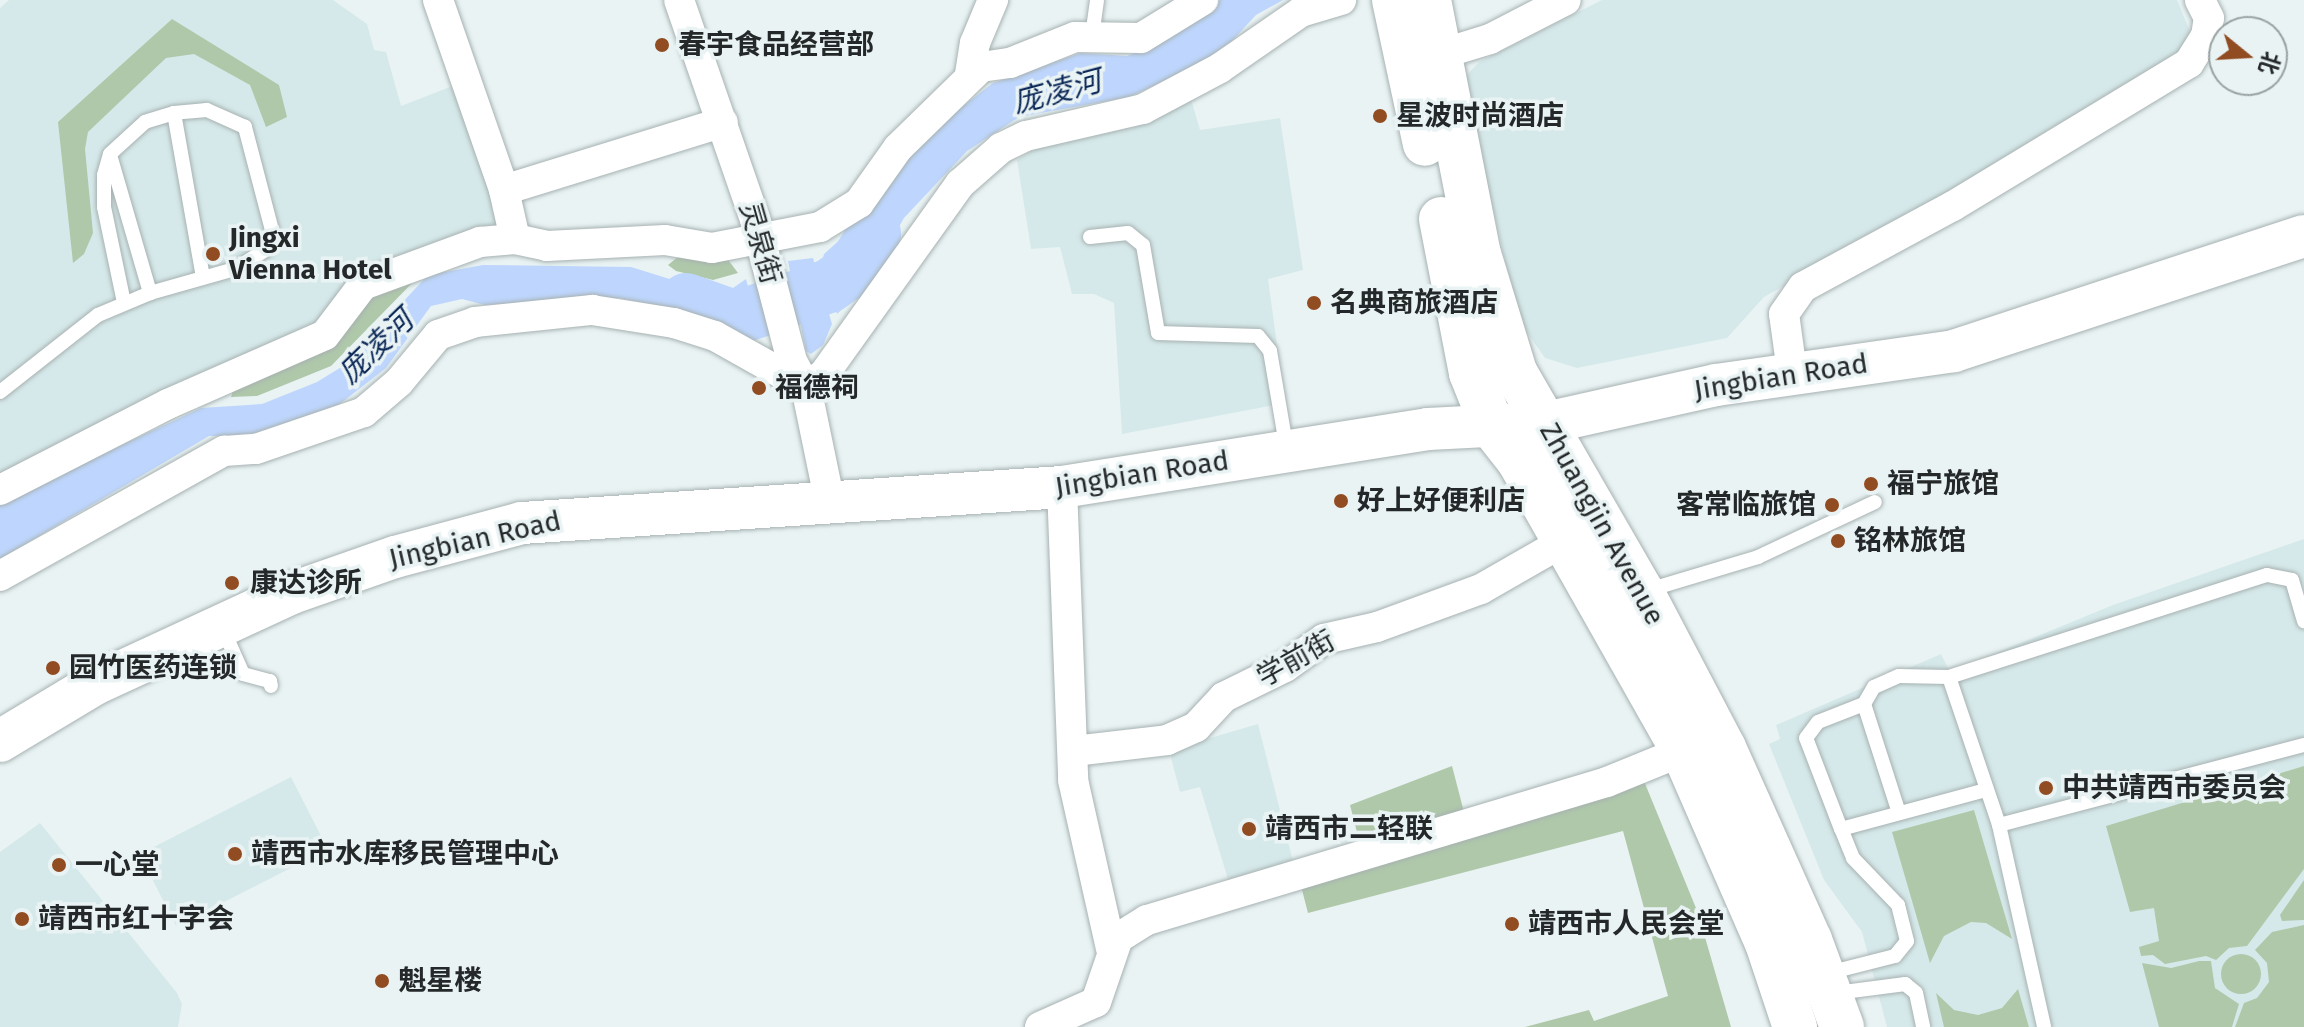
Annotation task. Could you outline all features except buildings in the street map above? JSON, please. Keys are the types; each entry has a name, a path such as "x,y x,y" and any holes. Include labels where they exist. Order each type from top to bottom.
{"main road":[{"name":"Zhuangjin Avenue","path":"1394,0 1487,414 1519,461 1683,751 1767,943 1795,1027"},
{"name":"Zhuangjin Avenue","path":"1429,0 1479,254 1515,372 1642,592 1724,748 1832,998"},
{"name":"Jingbian Road","path":"1539,412 1790,357 1951,328 2171,262 2304,215"},
{"name":"Jingbian Road","path":"0,724 77,681 245,603 391,546 539,509 783,486 827,488 1061,468 1284,433 1539,412 1954,351 2304,236"},
{"name":"Jingbian Road","path":"0,741 95,684 222,625 395,557 522,523 1062,487 1428,429 1487,414"}],"street":[{"path":"438,0 504,190 515,239"},
{"name":"灵泉街","path":"679,0 723,122 762,248 799,374 827,488"},
{"path":"970,74 975,43 993,0"},
{"path":"0,490 168,404 325,335 363,285 480,242 515,239 547,246 665,240 712,248 762,248 820,227 851,210 874,186 898,148 970,74 1075,37 1141,38 1203,0"},
{"path":"0,576 216,455 316,432 364,412 399,382 438,335 475,322 592,310 683,324 799,374 824,374 978,164 1026,136 1143,109 1220,68 1301,12 1341,0"},
{"path":"1437,49 1533,0"},
{"path":"1437,49 1490,39 1566,0"},
{"path":"1790,357 1784,314 1803,287 1953,206 2189,63 2206,36 2209,18 2200,0"},
{"path":"504,190 723,122"},
{"path":"1062,487 1063,596 1074,751 1073,780 1111,949"},
{"name":"学前街","path":"1074,751 1167,740 1196,727 1224,697 1285,667 1313,644 1481,589 1563,542"},
{"path":"1040,1027 1096,1002 1111,949 1118,938 1147,920 1607,782 1683,751"}],"lane":[{"path":"1092,36 1097,0"},
{"path":"0,392 98,315 150,293 257,259 273,234 245,127 207,110 174,113 145,122 110,154 104,175 104,207 124,303"},
{"path":"174,113 203,277"},
{"path":"110,154 150,293"},
{"path":"1090,237 1128,233 1143,245 1158,333 1258,336 1270,351 1284,433"},
{"path":"1642,592 1758,557 1875,502"},
{"path":"1832,998 1895,956 1907,941 1898,905 1853,858 1841,829 1806,738 1818,722 1864,704 1874,687 1899,676 1949,677 2267,575 2283,575 2301,590 2304,621"},
{"path":"222,625 243,674 270,681 271,686"},
{"path":"1949,677 1999,825 2044,1027"},
{"path":"1864,704 1898,810"},
{"path":"1999,825 2304,745"},
{"path":"1841,829 1898,810 1986,790"},
{"path":"1832,998 1905,984 1916,993 1923,1027"}],"shaded area":[{"name":"Jingxi Vienna Hotel","path":"9,0 333,0 367,24 374,50 386,52 401,106 455,85 500,224 335,318 0,485 0,8"},
{"path":"1602,0 2177,0 2193,39 2173,65 1764,297 1727,338 1577,368 1545,358 1519,321 1465,88 1466,76 1479,62"},
{"path":"1191,99 1200,130 1280,118 1303,270 1268,279 1285,403 1122,434 1114,303 1094,294 1072,294 1060,247 1031,249 1017,160 1040,146 1147,122"},
{"name":"中共靖西市委员会","path":"2304,539 2304,1027 1887,1027 1862,932 1824,880 1769,744 1780,739 1776,725 1941,654 1950,672 2113,605"},
{"name":"靖西市二轻联","path":"1258,724 1294,865 1230,886 1200,787 1180,792 1169,750"},
{"name":"靖西市水库移民管理中心","path":"291,777 328,849 176,926 140,854"},
{"path":"40,823 177,993 182,1004 178,1027 0,1027 0,852"}],"green space":[{"path":"172,19 279,85 287,117 266,127 250,85 194,54 166,58 88,132 85,149 93,233 84,254 73,263 58,122"},
{"path":"679,256 726,257 738,273 713,280 676,271 668,265"},
{"path":"419,276 331,366 257,396 231,397 233,391 358,301"},
{"path":"1452,766 1464,812 1360,844 1350,805"},
{"path":"2304,766 2304,869 2247,946 2229,948 2216,960 2206,956 2165,964 2153,955 2141,956 2139,947 2159,941 2154,908 2130,912 2106,826"},
{"path":"1644,781 1698,913 1731,1027 1525,1027 1589,1010 1594,1021 1668,996 1623,831 1308,913 1301,886"},
{"path":"1974,810 2012,939 1986,923 1971,922 1944,936 1930,963 1892,832"},
{"path":"2304,880 2304,920 2282,921 2280,915"},
{"path":"2304,925 2304,1027 2235,1027 2244,1003 2257,998 2269,982 2267,963 2255,950 2272,932"},
{"path":"2241,954 2255,960 2261,974 2255,988 2241,994 2227,988 2221,974 2227,960"},
{"path":"2211,961 2215,988 2239,1004 2232,1027 2159,1027 2142,963 2171,968"},
{"path":"2018,989 2029,1027 1944,1027 1936,993 1954,1010 1978,1015 2002,1008"}],"water":[{"path":"1220,0 1283,0 1256,15 1231,42 1193,68 1129,97 1019,117 967,151 904,218 861,292 837,314 822,262 824,254 853,228 922,138 993,83 1081,53 1127,56 1142,50"},
{"path":"813,258 832,324 823,345 811,354 806,351 788,261"},
{"path":"483,265 631,267 705,290 733,288 746,279 760,330 752,338 665,307 619,298 485,305 462,299 431,306 386,368 332,410 251,436 209,436 0,559 0,502 201,408 262,404 317,382 343,366 428,275"}],"waterway":[{"name":"庞凌河","path":"686,300 737,318 829,286 853,269 874,234"}],"place":[{"name":"春宇食品经营部","path":"662,45"},
{"name":"星波时尚酒店","path":"1380,116"},
{"name":"Jingxi Vienna Hotel","path":"213,254"},
{"name":"名典商旅酒店","path":"1314,303"},
{"name":"福德祠","path":"759,388"},
{"name":"福宁旅馆","path":"1871,484"},
{"name":"好上好便利店","path":"1341,501"},
{"name":"客常临旅馆","path":"1832,505"},
{"name":"铭林旅馆","path":"1838,541"},
{"name":"康达诊所","path":"232,583"},
{"name":"园竹医药连锁","path":"53,668"},
{"name":"中共靖西市委员会","path":"2046,788"},
{"name":"靖西市二轻联","path":"1249,829"},
{"name":"靖西市水库移民管理中心","path":"235,854"},
{"name":"一心堂","path":"59,865"},
{"name":"靖西市红十字会","path":"22,919"},
{"name":"靖西市人民会堂","path":"1512,924"},
{"name":"魁星楼","path":"382,981"}]}
